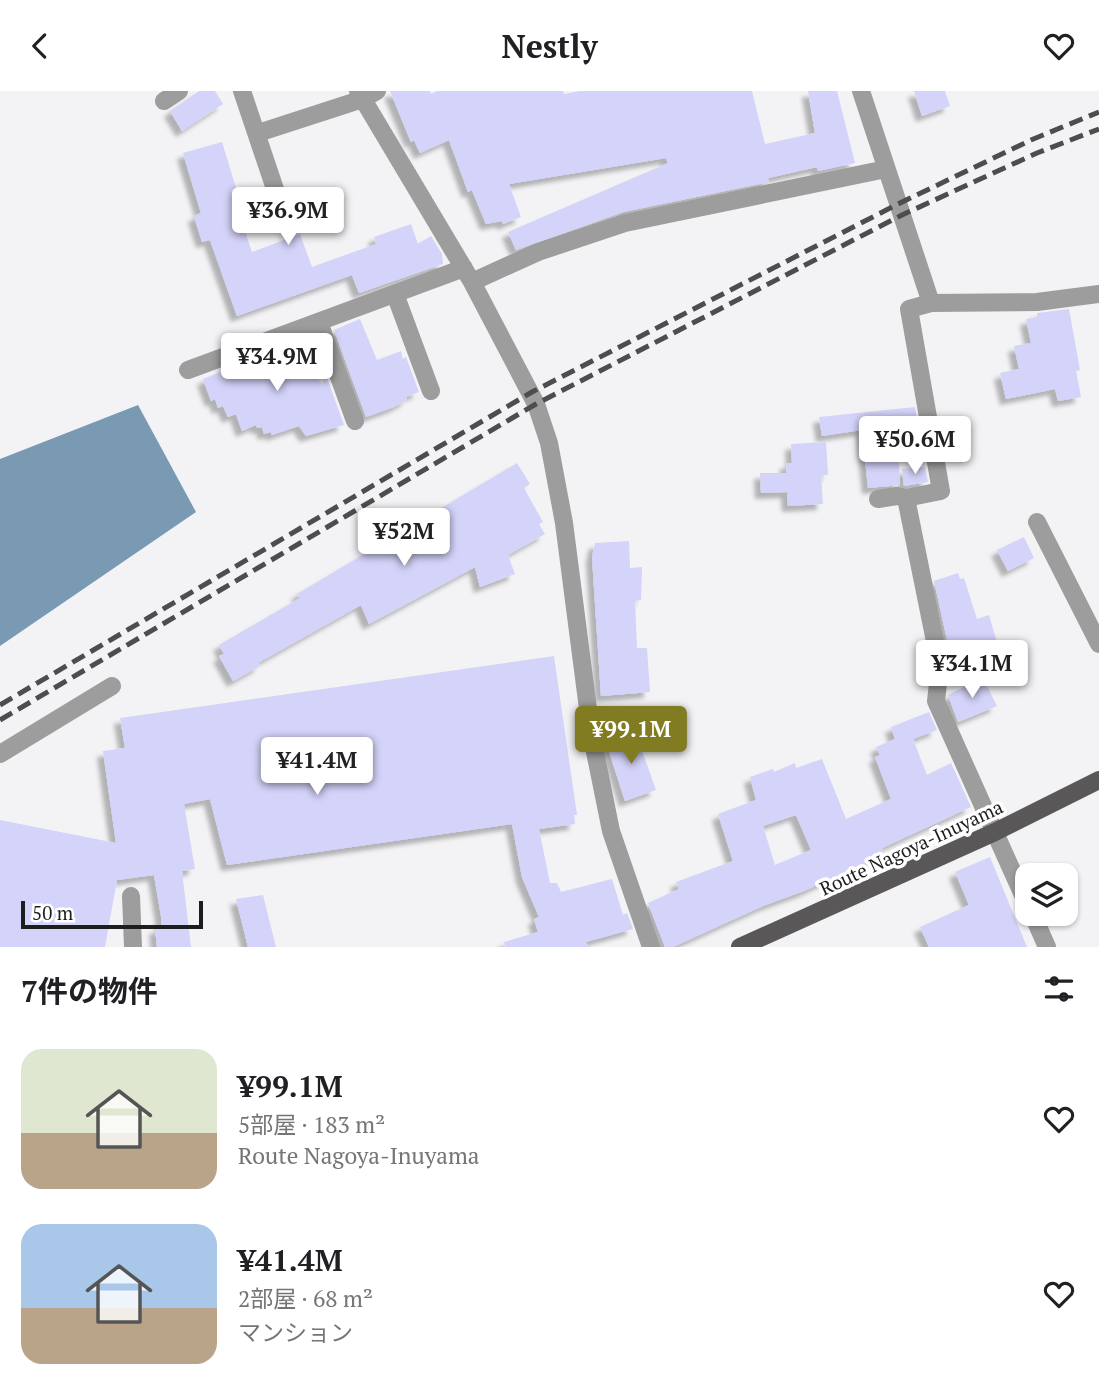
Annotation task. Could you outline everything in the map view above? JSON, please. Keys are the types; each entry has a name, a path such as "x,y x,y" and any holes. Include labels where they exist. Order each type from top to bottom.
{"main road":[{"name":"Route Nagoya-Inuyama","path":"740,947 995,832 1099,780"}],"street":[{"path":"164,101 179,91"},
{"path":"242,91 276,192"},
{"path":"861,91 931,303"},
{"path":"258,133 366,94 532,392 549,443 564,523 593,744 611,831 651,947"},
{"path":"188,370 395,294 468,275 625,223 886,169"},
{"path":"395,294 431,391"},
{"path":"878,499 897,496 906,498 941,491 909,309 931,303 1037,302 1099,294"},
{"path":"319,322 355,421"},
{"path":"906,498 940,666 936,701 1015,877"},
{"path":"1037,522 1099,644"},
{"path":"0,754 112,686"},
{"path":"131,896 133,947"},
{"path":"1038,926 1047,947"}],"water":[{"path":"138,405 196,512 0,646 0,459"}],"building":[{"path":"199,91 215,91 223,104 182,131 170,111"},
{"path":"390,91 430,91 431,94 437,91 563,91 564,94 580,91 752,91 765,144 815,133 808,91 837,91 855,163 818,171 817,167 768,178 769,182 623,212 516,250 508,232 668,163 666,158 509,184 521,217 503,224 502,221 486,224 472,190 468,192 449,140 420,153 414,140 411,142"},
{"path":"914,91 945,91 950,106 922,116"},
{"path":"222,142 236,188 231,190 252,252 300,234 312,267 376,244 374,237 411,224 418,244 431,236 442,254 443,264 359,293 352,275 237,316 210,240 202,242 194,216 201,213 183,153"},
{"path":"1069,309 1080,370 1076,371 1081,397 1058,401 1055,389 1006,399 1000,373 1019,369 1014,346 1031,343 1026,319 1037,317 1037,313"},
{"path":"360,319 377,360 401,351 403,359 406,357 419,392 406,397 407,400 394,407 366,417 334,330"},
{"path":"304,339 322,387 325,372 344,425 306,436 299,426 272,435 271,432 264,434 262,427 257,428 256,425 242,431 236,414 228,417 223,406 218,408 215,399 211,401 203,379"},
{"path":"915,407 918,425 897,426 900,485 868,488 862,430 822,436 819,417"},
{"path":"826,442 828,475 821,475 823,504 788,506 787,492 761,493 760,473 786,473 786,463 792,463 791,444"},
{"path":"517,463 530,484 524,488 543,522 539,524 545,534 508,555 515,574 480,587 475,567 369,624 361,605 258,663 260,666 233,681 219,656 224,654 219,645 300,598 297,594"},
{"path":"925,467 928,482 904,486 902,469"},
{"path":"1024,537 1034,558 1008,571 997,550"},
{"path":"629,541 630,568 642,567 641,600 635,601 637,648 647,648 650,692 601,696 592,557 595,543"},
{"path":"958,573 960,579 964,578 977,619 989,615 997,642 976,649 975,644 950,653 934,581"},
{"path":"554,656 577,815 574,815 575,824 539,829 550,883 557,883 561,892 612,879 623,915 627,913 633,929 586,942 588,947 505,947 504,942 538,932 534,919 539,917 522,877 512,824 227,865 210,799 184,804 195,869 182,871 191,947 157,947 155,928 161,928 161,916 154,875 117,880 105,947 0,947 0,820 116,843 103,751 125,748 120,718"},
{"path":"983,678 997,706 958,722 948,695"},
{"path":"929,712 937,730 913,739 927,775 951,763 971,807 882,848 883,852 876,855 878,857 804,891 763,906 673,947 665,947 648,903 679,889 676,882 733,861 718,814 756,800 750,777 773,769 774,772 795,763 796,768 822,759 846,819 891,799 875,757 880,755 876,747 895,739 891,727","holes":["796,815 811,850 775,865 763,826"]},
{"path":"635,731 656,790 625,801 606,742"},
{"path":"990,857 1015,918 1015,926 1018,926 1027,947 929,947 920,927 969,905 955,872"},
{"path":"263,895 276,947 248,947 236,899"}],"railway":[{"path":"0,705 532,392 898,204 1031,140 1099,112"},
{"path":"0,720 536,404 902,215 1037,153 1099,129"}]}
